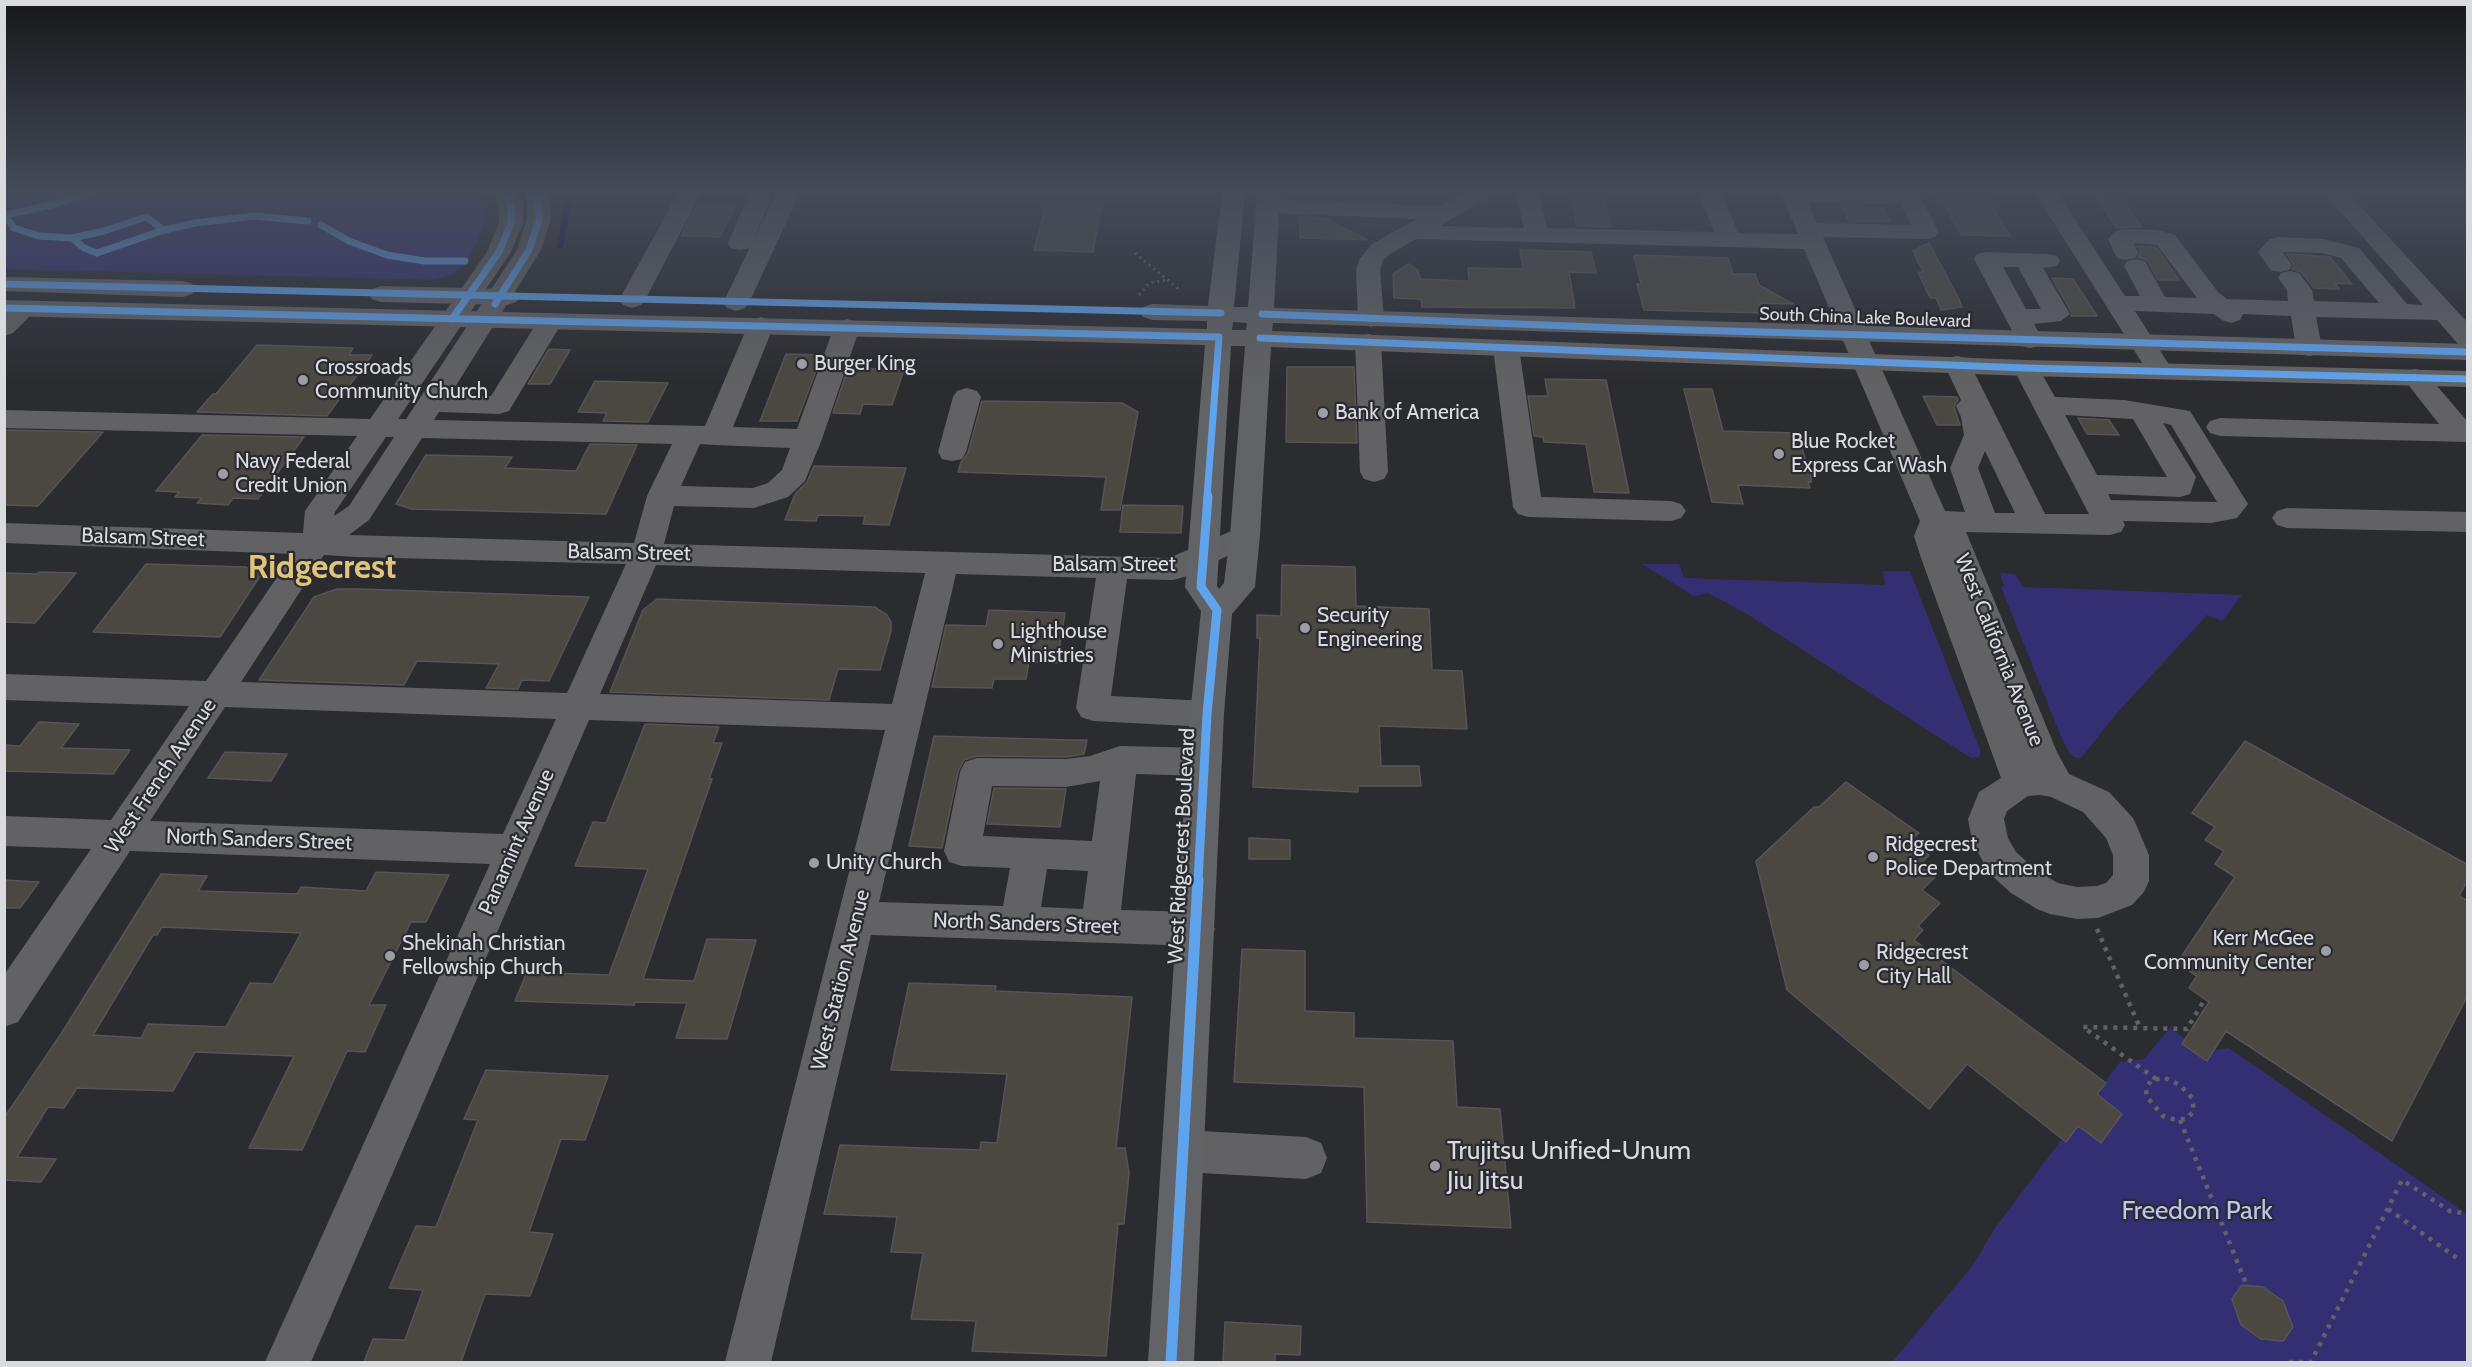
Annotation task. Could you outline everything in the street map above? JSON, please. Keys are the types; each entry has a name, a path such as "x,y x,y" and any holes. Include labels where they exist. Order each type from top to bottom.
{"main road":[{"path":"1227,257 1201,586 1217,610 1239,587 1245,535 1265,257"},
{"path":"4,284 237,291 459,308"},
{"path":"14,308 60,297 200,298 237,291"},
{"path":"14,308 492,308 632,300 823,304 1220,325"},
{"path":"656,323 669,317 692,312 797,313 810,311 823,304"},
{"path":"492,308 550,321 847,327 1220,325"},
{"name":"South China Lake Boulevard","path":"1220,325 1370,331 1853,334 2468,352"},
{"name":"South China Lake Boulevard","path":"1370,331 1506,348 2026,368 2468,379"},
{"name":"West Ridgecrest Boulevard","path":"1171,1362 1205,762 1217,610"}],"street":[{"name":"West French Avenue","path":"317,543 320,511 496,257"},
{"name":"West French Avenue","path":"4,1009 317,543 359,513 525,257"},
{"path":"632,300 655,257"},
{"path":"725,302 739,257"},
{"path":"725,302 751,257"},
{"path":"1373,257 1368,269 1374,472"},
{"name":"West California Avenue","path":"1820,257 1935,521 1953,535 2041,755 2056,784"},
{"path":"2087,257 2160,371"},
{"path":"2129,257 2157,305"},
{"path":"2179,257 2209,297 2252,331"},
{"path":"2274,257 2290,278 2334,311"},
{"path":"2354,257 2400,312"},
{"path":"2394,257 2468,339"},
{"path":"2017,317 2057,314 2037,260 1986,259 2017,317 2030,340"},
{"path":"2290,278 2309,348"},
{"path":"2117,304 2203,309 2209,297"},
{"path":"2117,304 2445,313"},
{"path":"4,328 14,308"},
{"path":"431,403 499,405 550,321"},
{"name":"Panamint Avenue","path":"288,1362 646,553 662,496 702,436 761,325"},
{"path":"662,496 754,498 778,490 795,474 847,327"},
{"path":"1506,348 1528,507 1671,511"},
{"path":"1957,364 2035,524"},
{"path":"1935,521 2110,525 2026,368"},
{"path":"2220,427 2462,434 2415,377"},
{"path":"1971,392 1966,397 1975,417 1985,460 1980,478 1993,522"},
{"path":"952,452 967,397"},
{"path":"2045,405 2180,417 2233,504 2227,511 2211,513 2094,496"},
{"path":"2094,496 2180,487 2182,477 2152,413"},
{"path":"4,419 808,439"},
{"path":"2287,518 2468,522"},
{"name":"West California Avenue","path":"1935,521 1929,536 1936,558 2022,783"},
{"name":"Balsam Street","path":"4,533 1173,569 1245,535"},
{"name":"West Station Avenue","path":"748,1362 943,562"},
{"path":"1113,567 1093,708 1208,714"},
{"path":"4,687 905,718"},
{"path":"1100,926 1120,760"},
{"path":"1108,856 962,850 977,772 1066,773 1090,770 1120,760 1205,762"},
{"path":"2040,781 2056,784 2096,802 2120,829 2130,855 2131,880 2119,894 2098,902 2076,903 2050,898 2024,882 2003,862 1990,840 1986,819 1992,802 2022,783 2040,781"},
{"name":"North Sanders Street","path":"4,831 513,850"},
{"path":"1019,924 1031,853"},
{"name":"North Sanders Street","path":"856,918 1196,929"},
{"path":"1184,1151 1306,1158"}],"path":[{"path":"1140,257 1182,291"},
{"path":"1139,298 1145,285 1169,280"},
{"path":"2096,927 2140,1028"},
{"path":"2156,1079 2148,1084 2147,1097 2156,1110 2163,1116 2180,1120 2192,1116 2194,1111 2192,1098 2180,1085 2172,1080 2156,1079 2083,1027 2187,1029 2203,1002"},
{"path":"2180,1120 2247,1286"},
{"path":"2289,1362 2311,1362 2402,1180 2450,1211 2468,1214"},
{"path":"2388,1209 2457,1258"}],"green space":[{"path":"5,257 469,257 464,266 451,275 433,280 5,269"},
{"path":"1642,564 1679,564 1684,578 1885,585 1883,571 1910,571 1981,752 1979,757 1971,758 1747,614 1708,593 1694,596"},
{"path":"2000,573 2015,574 2023,587 2242,595 2222,621 2207,615 2117,713 2081,758 2074,757 2068,751 2060,734 2001,587 2004,586"},
{"name":"Freedom Park","path":"2170,1028 2203,1052 2229,1048 2467,1214 2467,1362 1892,1362 1973,1265 1995,1228 2120,1062 2144,1059"}],"building":[{"path":"1521,257 1592,257 1596,273 1569,272 1575,308 1422,307 1421,299 1394,298 1393,274 1409,264 1418,270 1420,279 1469,281 1468,268 1523,269"},
{"path":"1634,257 1728,258 1733,274 1755,274 1759,285 1793,304 1759,303 1766,313 1644,310 1637,284 1641,284"},
{"path":"1916,257 1936,257 1962,307 1941,310 1936,298 1930,298 1918,272 1923,272"},
{"path":"2138,257 2163,257 2179,280 2158,280 2147,260"},
{"path":"2289,257 2330,257 2352,284 2335,283 2339,289 2314,288 2301,272 2292,269 2294,265"},
{"path":"2052,278 2073,279 2097,316 2071,316 2072,313"},
{"name":"Crossroads Community Church","path":"257,345 353,348 349,355 372,355 327,416 197,412 213,394 216,394"},
{"path":"549,349 570,350 550,384 528,384"},
{"path":"786,354 822,355 797,421 760,421"},
{"name":"Bank of America","path":"1287,367 1354,367 1357,443 1286,442"},
{"path":"848,368 904,370 892,405 863,404 860,414 833,413"},
{"path":"1545,379 1606,380 1629,493 1594,492 1586,444 1544,442 1543,437 1534,436 1528,396 1548,396"},
{"path":"595,381 668,383 648,422 603,421 607,413 578,412"},
{"path":"1684,389 1712,389 1723,431 1797,433 1811,477 1811,482 1808,482 1810,488 1738,485 1743,504 1712,502"},
{"path":"1923,396 1957,397 1958,400 1954,407 1960,425 1937,425"},
{"path":"982,401 1122,403 1138,412 1120,510 1101,510 1106,477 958,472 961,462 968,453"},
{"path":"2078,418 2109,420 2119,435 2087,434"},
{"path":"4,430 103,432 38,506 4,505"},
{"name":"Navy Federal Credit Union","path":"202,435 304,437 258,499 233,498 228,505 197,503 202,498 175,497 179,492 156,491"},
{"path":"590,444 637,445 606,514 411,509 396,504 426,455 512,457 505,468 576,471"},
{"path":"814,466 906,468 889,525 863,524 865,516 818,515 816,521 785,520 795,494 807,482"},
{"path":"1123,505 1183,506 1181,533 1120,532"},
{"path":"146,564 245,567 262,573 220,637 93,632"},
{"path":"1282,565 1355,567 1356,606 1429,609 1432,670 1462,671 1467,729 1379,726 1381,766 1419,766 1421,786 1358,786 1358,792 1253,787 1260,638 1257,638 1257,615 1281,616"},
{"path":"39,572 76,573 35,623 4,622 4,573 37,574"},
{"path":"337,589 589,597 549,681 522,680 518,689 486,688 499,664 417,661 404,685 259,680 314,597"},
{"path":"657,599 875,607 887,615 891,622 891,631 880,670 838,669 829,700 610,692 643,610"},
{"name":"Lighthouse Ministries","path":"989,610 1065,613 1057,663 1029,662 1026,679 994,679 992,688 932,687 946,625 986,626"},
{"path":"39,722 79,724 61,748 130,750 113,774 4,771 4,745 20,746"},
{"path":"645,724 719,727 713,743 722,743 709,779 712,779 643,979 694,981 707,939 756,940 727,1039 676,1038 687,1003 635,1002 634,1005 515,1001 527,972 609,975 648,869 575,866 593,822 606,823"},
{"path":"934,736 1087,740 1084,754 1066,757 977,756 964,760 958,772 942,848 909,846"},
{"name":"Kerr McGee Community Center","path":"2245,741 2468,865 2468,880 2459,896 2468,901 2468,995 2392,1141 2226,1031 2207,1061 2182,1044 2209,1002 2189,988 2197,976 2177,963 2235,877 2215,864 2224,851 2205,840 2215,827 2192,813"},
{"path":"225,752 287,754 271,781 208,778"},
{"name":"Ridgecrest City Hall","path":"1846,782 1919,833 1909,842 1929,855 1919,866 1935,877 1922,890 1940,903 1918,926 1923,930 1914,940 2106,1083 2097,1094 2122,1114 2101,1143 2078,1126 2066,1142 1967,1064 1929,1109 1787,990 1756,861 1814,807 1819,807"},
{"path":"994,788 1066,789 1060,827 987,824"},
{"path":"1249,838 1290,840 1290,859 1249,859"},
{"path":"376,872 449,875 426,922 411,922 369,1005 386,1005 365,1052 347,1051 302,1150 249,1148 294,1056 195,1052 173,1091 77,1088 64,1108 48,1107 17,1157 56,1159 41,1182 4,1180 4,1118 61,1034 161,874 207,876 198,891 297,894 301,887 366,891","holes":["162,927 301,933 273,984 250,983 226,1027 148,1024 141,1038 93,1035 153,935 157,935"]},
{"path":"4,880 39,882 20,908 4,908"},
{"path":"1242,949 1305,951 1305,1011 1354,1013 1354,1038 1453,1041 1457,1107 1500,1109 1511,1228 1367,1222 1364,1087 1234,1082"},
{"path":"909,983 996,986 995,991 1132,997 1116,1148 1125,1148 1129,1173 1124,1224 1118,1224 1106,1356 972,1351 976,1321 911,1319 923,1253 891,1252 897,1217 824,1214 840,1145 980,1150 981,1142 997,1143 1007,1074 891,1070"},
{"path":"486,1070 608,1076 585,1140 561,1139 529,1232 553,1234 530,1296 485,1294 461,1362 364,1362 373,1339 405,1340 423,1290 389,1288 416,1226 436,1227 478,1120 464,1119"},
{"path":"2242,1285 2263,1287 2283,1301 2293,1327 2283,1341 2261,1339 2241,1325 2232,1299"},
{"path":"1225,1322 1301,1326 1300,1355 1275,1354 1275,1362 1223,1362"}],"cycle path":[{"path":"398,257 425,261 465,261"},
{"path":"452,319 496,257"},
{"path":"495,304 525,257"},
{"path":"4,284 1221,313"},
{"path":"4,308 1219,337 1201,587 1217,610 1207,714 1171,1362"},
{"path":"1262,314 1621,328 2468,352"},
{"path":"1260,338 2026,368 2468,379"}],"place":[{"name":"Burger King","path":"802,364"},
{"name":"Crossroads Community Church","path":"303,380"},
{"name":"Bank of America","path":"1323,413"},
{"name":"Blue Rocket Express Car Wash","path":"1779,454"},
{"name":"Navy Federal Credit Union","path":"223,474"},
{"name":"Security Engineering","path":"1305,628"},
{"name":"Lighthouse Ministries","path":"998,644"},
{"name":"Ridgecrest Police Department","path":"1873,857"},
{"name":"Unity Church","path":"814,863"},
{"name":"Kerr McGee Community Center","path":"2326,951"},
{"name":"Shekinah Christian Fellowship Church","path":"390,956"},
{"name":"Ridgecrest City Hall","path":"1864,965"},
{"name":"Trujitsu Unified-Unum Jiu Jitsu","path":"1435,1166"}],"district":[{"name":"Ridgecrest","path":"322,568"}]}
